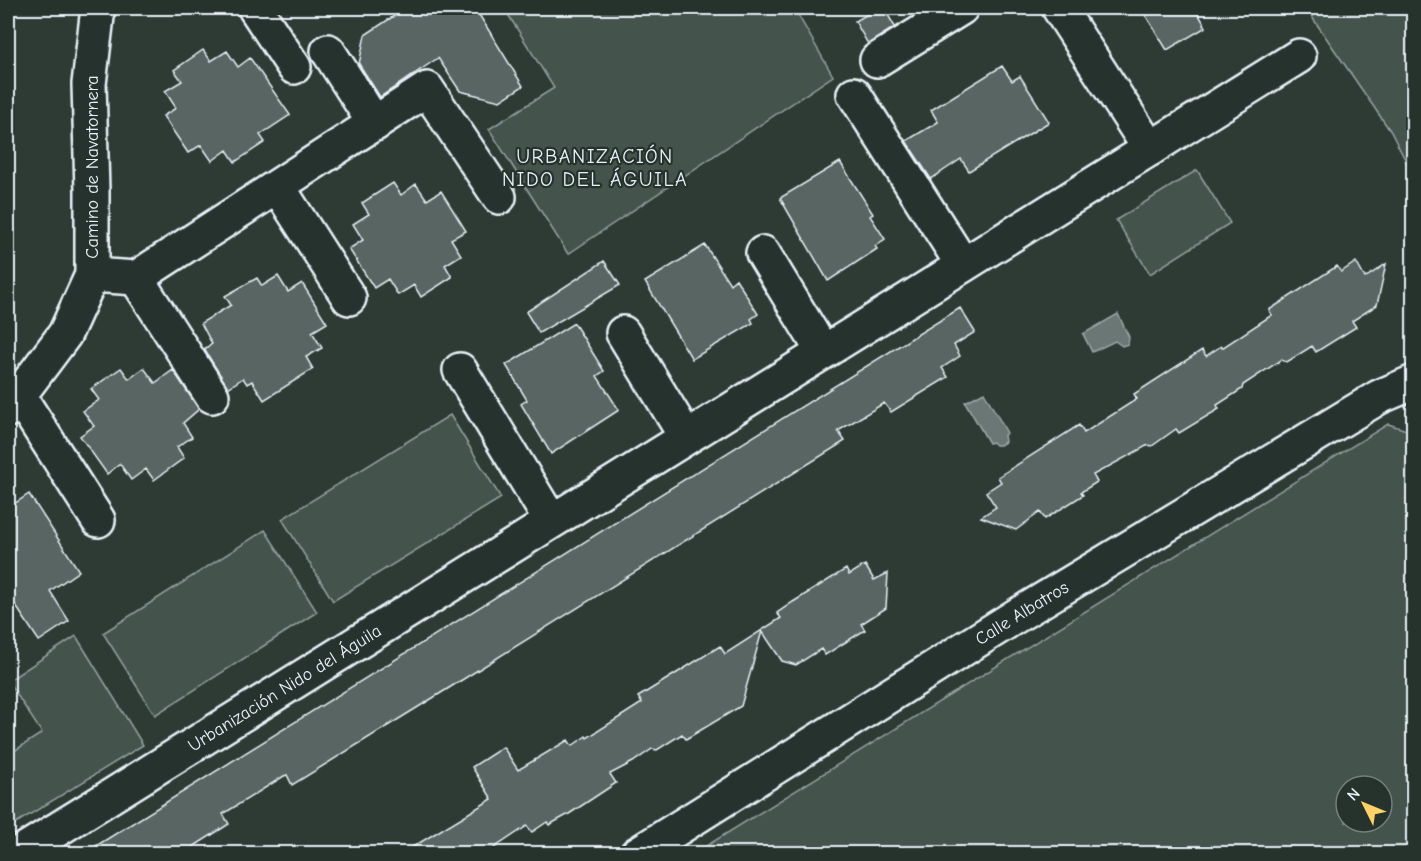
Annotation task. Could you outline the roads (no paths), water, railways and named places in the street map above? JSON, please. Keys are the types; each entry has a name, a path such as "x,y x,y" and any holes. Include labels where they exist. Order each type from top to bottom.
{"street":[{"name":"Camino de Navatornera","path":"13,403 65,334 92,275 89,84 98,8"},
{"path":"255,8 294,67"},
{"path":"877,60 961,8"},
{"path":"1059,8 1150,149"},
{"path":"328,51 375,124"},
{"name":"Urbanización Nido del Águila","path":"18,854 1299,56"},
{"path":"92,275 136,278 427,89 499,197"},
{"path":"855,94 963,266"},
{"path":"278,187 349,298"},
{"path":"763,253 823,352"},
{"path":"136,278 212,396"},
{"path":"623,333 686,437"},
{"path":"460,370 551,521"},
{"name":"Calle Albatros","path":"637,854 1016,616 1379,397 1413,382"},
{"path":"13,403 98,520"}],"district":[{"name":"URBANIZACIÓN NIDO DEL ÁGUILA","path":"595,168"}]}
